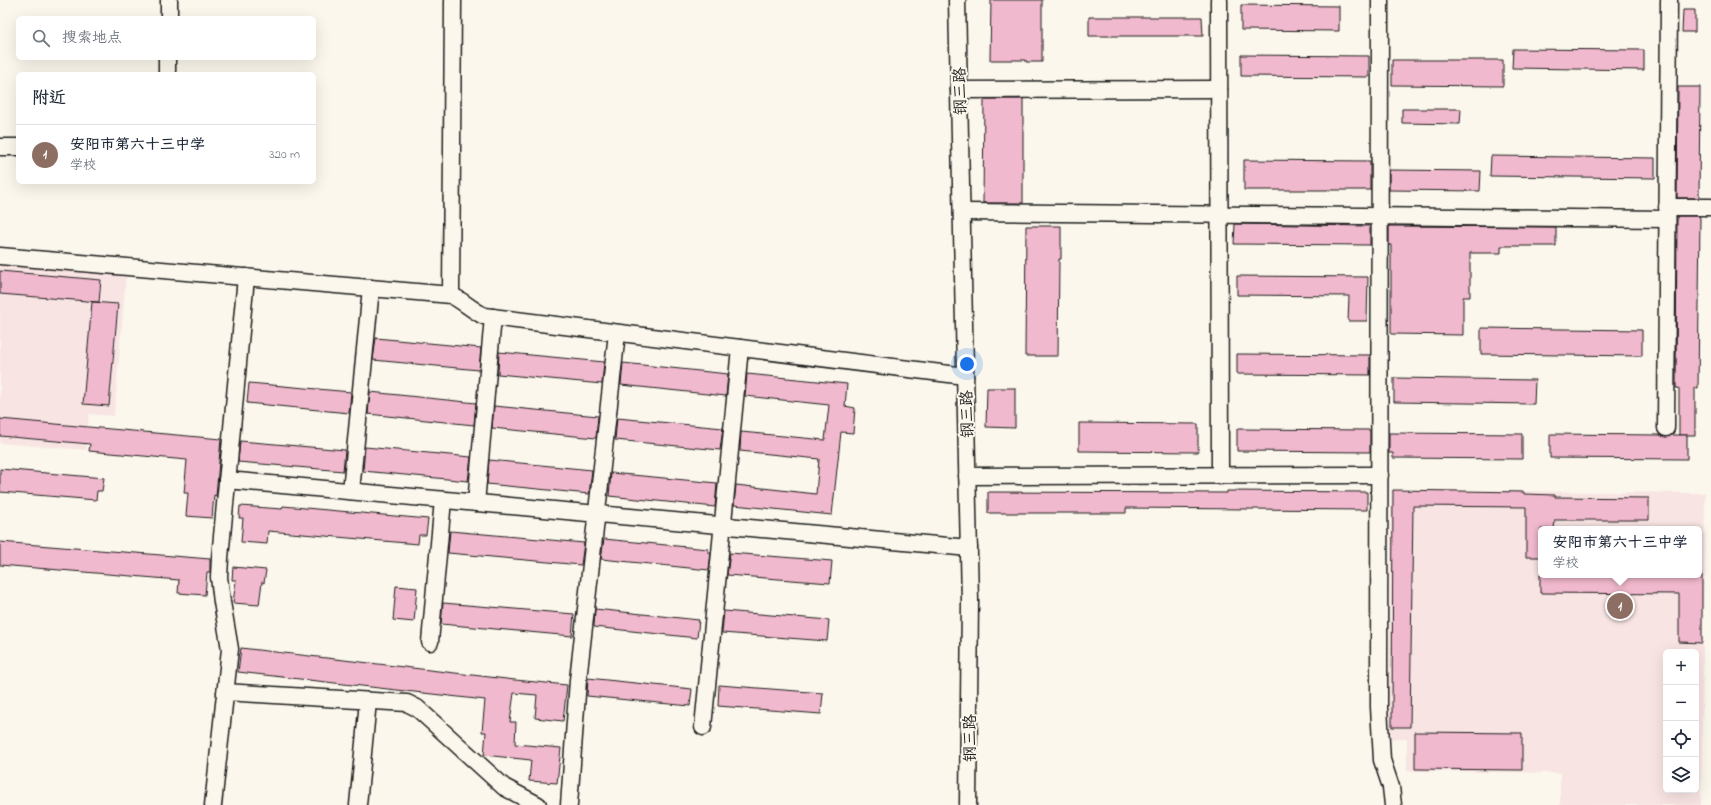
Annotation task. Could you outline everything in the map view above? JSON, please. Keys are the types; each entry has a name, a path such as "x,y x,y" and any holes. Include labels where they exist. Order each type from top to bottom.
{"street":[{"path":"169,0 169,16"},
{"path":"451,295 453,0"},
{"name":"钢三路","path":"957,0 969,548 968,805"},
{"path":"1218,0 1220,476"},
{"path":"1380,0 1379,707 1382,760 1391,787 1393,805"},
{"path":"1666,428 1668,0"},
{"path":"167,60 167,72"},
{"path":"959,90 1219,89"},
{"path":"0,147 16,147"},
{"path":"962,212 1380,215 1667,213 1711,207"},
{"path":"0,256 451,295 484,316 965,376"},
{"path":"213,805 230,649 219,577 246,277"},
{"path":"351,491 371,288"},
{"path":"476,503 493,317"},
{"path":"569,805 578,680 617,333"},
{"path":"703,727 740,348"},
{"path":"967,476 1380,476"},
{"path":"227,480 969,548"},
{"path":"430,642 442,500"},
{"path":"226,692 407,703 417,708 504,786 538,805"},
{"path":"358,805 368,701"}],"shaded area":[{"path":"0,265 126,275 114,416 89,414 86,450 0,443"},
{"path":"1391,490 1705,493 1701,805 1560,805 1560,773 1407,771 1407,739 1389,739"}],"building":[{"path":"991,0 1042,0 1042,62 1026,62 1026,60 990,60"},
{"path":"1241,5 1339,6 1339,31 1241,30"},
{"path":"1683,10 1695,10 1695,32 1682,32"},
{"path":"1089,17 1202,17 1203,36 1089,36"},
{"path":"1513,49 1644,50 1644,70 1512,68"},
{"path":"1241,55 1369,56 1369,77 1241,76"},
{"path":"1392,60 1503,60 1503,86 1392,85"},
{"path":"1678,87 1700,87 1699,198 1677,198"},
{"path":"984,99 1023,99 1023,203 983,203"},
{"path":"1402,109 1461,109 1460,124 1402,123"},
{"path":"1491,156 1655,158 1655,178 1490,176"},
{"path":"1244,160 1370,161 1370,190 1244,190"},
{"path":"1389,170 1481,171 1480,191 1389,190"},
{"path":"1677,216 1699,216 1700,218 1698,388 1695,388 1695,435 1679,435 1679,388 1676,388"},
{"path":"1235,224 1370,226 1370,245 1234,244"},
{"path":"1026,226 1061,226 1061,259 1059,259 1058,356 1025,356"},
{"path":"1389,226 1556,227 1556,246 1501,246 1501,253 1470,253 1470,297 1463,297 1463,335 1391,334 1391,245 1389,245"},
{"path":"0,271 101,280 99,302 0,294"},
{"path":"1237,276 1368,277 1367,321 1348,321 1349,296 1237,295"},
{"path":"92,302 118,304 109,406 83,404"},
{"path":"1481,328 1642,330 1642,356 1481,354"},
{"path":"376,338 481,348 479,370 373,360"},
{"path":"499,352 604,362 602,384 498,374"},
{"path":"1237,354 1370,355 1370,375 1237,374"},
{"path":"623,363 728,374 726,396 621,385"},
{"path":"747,374 847,384 845,406 855,408 853,433 841,432 832,515 734,505 736,485 816,494 819,459 740,451 741,432 825,440 829,405 745,396"},
{"path":"1394,378 1535,380 1534,404 1394,402"},
{"path":"249,383 351,392 349,413 247,403"},
{"path":"987,388 1015,388 1015,428 986,427"},
{"path":"370,392 476,403 474,425 368,414"},
{"path":"494,406 598,416 596,438 492,428"},
{"path":"617,418 723,428 720,450 615,440"},
{"path":"0,419 221,439 216,496 214,495 212,518 186,516 188,493 184,493 187,460 89,451 90,444 0,436"},
{"path":"1079,423 1198,424 1198,452 1079,451"},
{"path":"1237,429 1370,430 1370,452 1237,451"},
{"path":"1389,433 1522,434 1522,459 1393,458 1393,453 1389,453"},
{"path":"1550,434 1660,435 1666,437 1672,435 1687,435 1687,459 1550,458"},
{"path":"240,441 345,450 343,471 238,462"},
{"path":"365,447 471,457 468,481 363,471"},
{"path":"489,460 592,470 589,494 487,484"},
{"path":"0,469 104,478 102,491 97,491 96,500 0,492"},
{"path":"611,473 717,483 715,507 609,496"},
{"path":"1393,490 1524,492 1524,494 1555,495 1555,497 1649,498 1649,520 1555,520 1554,526 1538,526 1538,557 1526,557 1526,507 1413,506 1410,727 1392,727"},
{"path":"1227,491 1367,492 1367,510 1126,508 1126,513 988,513 988,492 1227,493"},
{"path":"240,506 282,509 283,506 428,519 426,535 419,535 418,544 268,531 267,544 241,542 243,518 239,518"},
{"path":"450,531 584,543 581,565 448,553"},
{"path":"604,539 708,549 708,552 711,552 709,570 601,559"},
{"path":"0,542 210,559 210,572 207,572 205,595 178,593 179,580 0,565"},
{"path":"730,553 832,561 830,583 727,575"},
{"path":"233,567 266,570 264,583 262,582 259,605 233,603 236,580 232,580"},
{"path":"1540,578 1702,578 1702,643 1679,642 1679,594 1540,593"},
{"path":"396,586 417,588 414,622 393,620"},
{"path":"443,603 574,614 572,636 441,624"},
{"path":"595,609 699,620 697,638 594,627"},
{"path":"724,611 829,620 827,641 722,633"},
{"path":"241,648 567,685 563,721 535,718 537,695 514,693 510,722 516,722 515,744 561,748 557,783 529,781 531,760 484,755 486,732 482,732 485,700 238,672"},
{"path":"588,678 692,689 690,706 587,696"},
{"path":"719,685 823,693 821,714 718,706"},
{"path":"1415,732 1522,733 1522,770 1415,769"}],"place":[{"name":"安阳市第六十三中学","path":"1620,606"}]}
